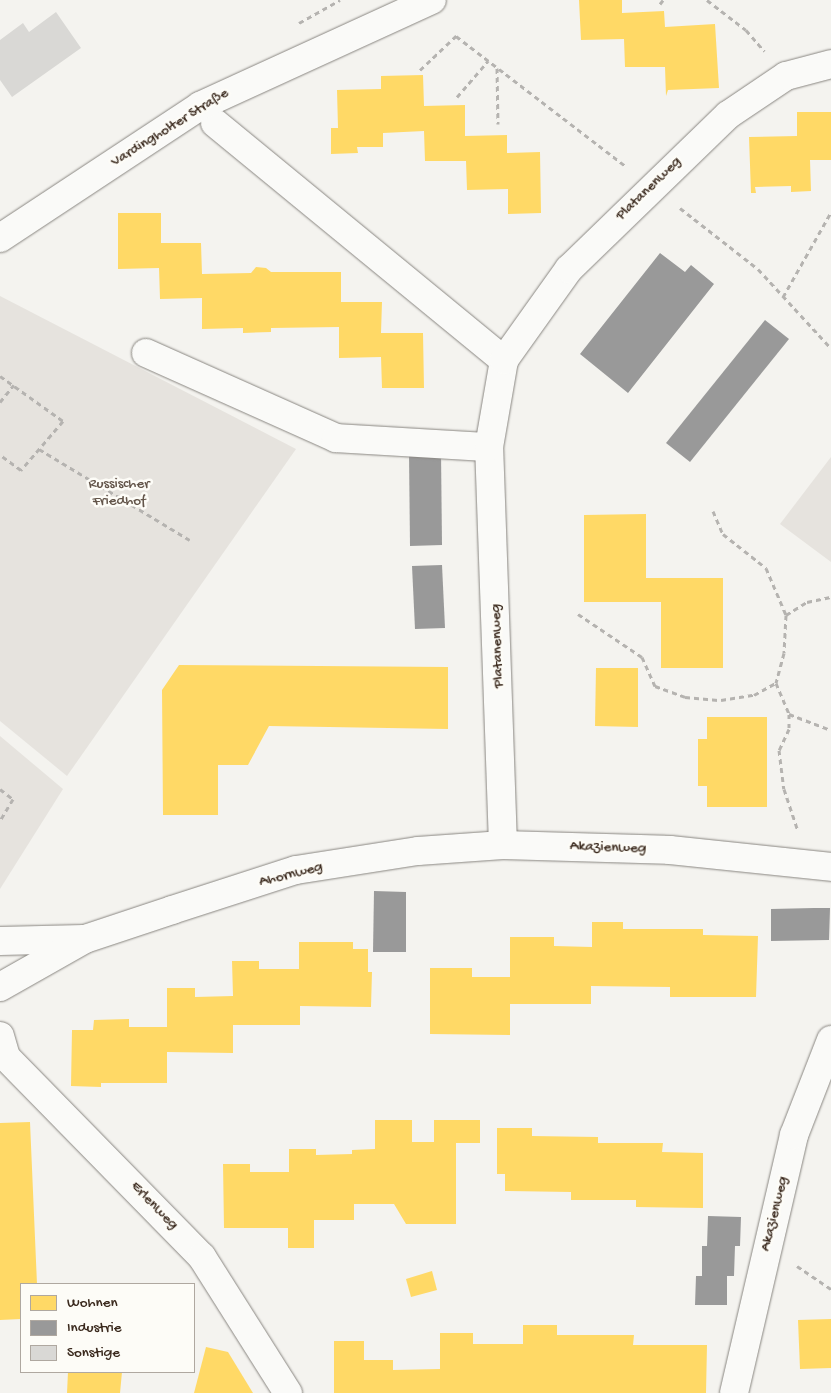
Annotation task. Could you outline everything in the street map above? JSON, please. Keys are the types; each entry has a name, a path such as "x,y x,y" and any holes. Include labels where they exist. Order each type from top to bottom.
{"street":[{"name":"Vardingholter Straße","path":"0,238 200,106 432,0"},
{"name":"Platanenweg","path":"504,845 489,446 504,360 569,269 652,186 728,115 786,76 831,64"},
{"path":"215,122 504,360"},
{"path":"146,353 336,438 489,446"},
{"name":"Akazienweg","path":"504,845 670,850 820,865"},
{"name":"Ahornweg","path":"0,986 85,939 296,870 418,851 504,845"},
{"name":"Ahornweg","path":"0,941 85,939"},
{"name":"Erlenweg","path":"0,1036 6,1057 135,1186 202,1257 288,1393"},
{"name":"Akazienweg","path":"734,1393 794,1135 831,1040"}],"path":[{"path":"660,4 663,0"},
{"path":"707,0 746,30 786,76"},
{"path":"420,70 456,36 758,270 831,348"},
{"path":"457,96 488,60"},
{"path":"497,68 498,124"},
{"path":"783,297 831,212"},
{"path":"0,376 63,420 21,470 0,455"},
{"path":"0,402 14,385"},
{"path":"39,449 190,540"},
{"path":"713,511 723,534 766,568 786,615 784,653 776,682 788,714 788,729 779,750 784,789 820,865"},
{"path":"786,615 807,602 831,597"},
{"path":"578,614 642,657 655,686 686,697 721,700 754,695 776,682"},
{"path":"788,714 831,730"},
{"path":"0,789 13,799 0,821"}],"shaded area":[{"name":"Russischer Friedhof","path":"0,296 296,449 67,776 0,721"},
{"path":"831,457 831,562 780,524"},
{"path":"0,736 63,789 0,889"}],"building: Wohnen":[{"path":"579,0 622,0 622,13 664,11 665,27 715,24 719,88 668,90 666,96 665,67 625,67 624,39 581,40"},
{"path":"423,75 424,106 465,105 465,136 507,135 507,153 540,152 541,213 508,214 508,189 467,190 466,161 425,161 424,131 383,133 383,147 357,147 358,153 331,154 331,128 338,128 337,90 381,89 381,76"},
{"path":"797,112 831,112 831,160 810,160 811,191 791,192 791,186 755,187 756,193 751,193 749,137 797,136"},
{"path":"118,213 161,213 161,243 201,243 202,274 251,273 256,267 266,268 271,272 341,272 341,302 382,302 381,333 423,333 424,388 382,388 381,357 339,358 339,327 271,328 271,332 243,333 243,328 202,329 202,298 160,299 159,268 118,269"},
{"path":"646,514 646,578 723,578 723,668 661,668 661,602 584,602 584,515"},
{"path":"179,665 448,667 448,729 269,726 248,765 218,765 218,815 163,815 162,690"},
{"path":"596,668 638,668 638,727 595,726"},
{"path":"707,717 767,717 767,807 707,807 707,786 698,786 698,739 707,739"},
{"path":"592,922 623,922 623,929 703,929 703,935 758,936 756,997 670,997 670,987 591,986 591,1004 510,1004 510,1035 430,1034 430,968 472,968 472,977 510,977 510,937 554,937 554,946 592,947"},
{"path":"299,942 353,942 353,949 368,949 368,972 372,972 371,1007 300,1006 300,1025 233,1025 233,1053 167,1052 167,1083 101,1083 101,1087 71,1086 72,1030 93,1030 94,1020 129,1019 129,1027 167,1027 167,988 195,988 195,997 233,996 232,961 259,961 259,969 299,969"},
{"path":"375,1120 412,1120 412,1142 434,1142 434,1120 480,1120 480,1143 456,1143 456,1224 406,1224 394,1204 354,1204 354,1220 314,1220 314,1248 288,1248 288,1228 224,1228 223,1164 250,1164 250,1172 289,1172 289,1149 316,1149 316,1155 352,1154 352,1150 375,1149"},
{"path":"30,1122 37,1283 20,1283 20,1319 0,1320 0,1123"},
{"path":"497,1128 532,1128 532,1136 598,1137 598,1143 663,1143 662,1152 703,1153 703,1208 636,1207 636,1200 571,1200 571,1192 505,1191 505,1174 497,1174"},
{"path":"432,1271 437,1290 411,1297 406,1279"},
{"path":"831,1319 831,1368 800,1369 798,1320"},
{"path":"523,1325 557,1325 557,1335 634,1335 633,1345 707,1345 706,1393 334,1393 334,1341 364,1341 364,1360 393,1360 393,1370 440,1369 440,1333 473,1333 473,1344 523,1344"},
{"path":"206,1347 228,1352 253,1393 194,1393"},
{"path":"68,1373 122,1373 120,1393 67,1393"}],"building: Industrie":[{"path":"660,253 685,272 691,265 714,284 628,393 580,354"},
{"path":"765,320 789,339 690,462 666,443"},
{"path":"441,452 442,545 410,546 409,453"},
{"path":"442,565 445,628 415,629 412,566"},
{"path":"374,891 406,892 406,952 373,952"},
{"path":"830,908 829,940 771,941 771,909"},
{"path":"708,1216 741,1217 740,1246 735,1246 734,1276 727,1276 727,1305 695,1305 696,1276 702,1276 702,1246 707,1246"}],"building: Sonstige":[{"path":"56,12 81,48 12,97 0,80 0,40 23,23 29,32"}]}
